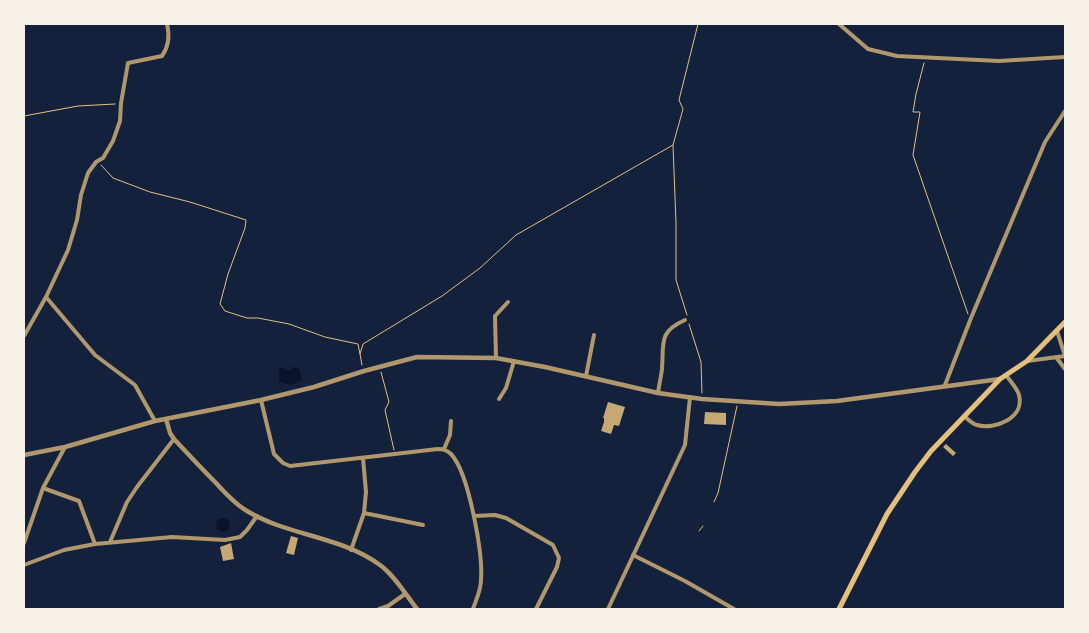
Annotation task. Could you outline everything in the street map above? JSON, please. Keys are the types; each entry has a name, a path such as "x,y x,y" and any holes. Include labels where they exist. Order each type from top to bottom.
{"main road":[{"path":"839,609 886,514 931,451 1000,379 1027,361 1065,322"}],"street":[{"path":"24,336 46,297 68,250 88,173 96,162 103,158 114,141 120,121 121,103 128,64 162,56 168,48 169,30 167,24"},
{"path":"839,24 868,49 897,56 999,60 1065,57"},
{"path":"945,385 970,319 1045,142 1065,111"},
{"path":"46,297 95,354 135,385 155,421"},
{"path":"496,358 495,316 508,302"},
{"path":"658,393 662,371 662,345 664,337 670,328 685,320"},
{"path":"665,323 670,328"},
{"path":"1027,361 1065,356 1056,331"},
{"path":"586,376 594,335"},
{"path":"24,455 65,447 155,421 261,400 314,387 380,366 417,357 496,358 658,393 702,399 779,404 837,401 1000,379"},
{"path":"1055,357 1065,369"},
{"path":"499,399 506,388 514,361"},
{"path":"964,416 976,425 992,426 1005,422 1014,414 1018,406 1019,394 1006,374"},
{"path":"608,609 685,445 690,397"},
{"path":"261,400 274,454 283,464 290,466 444,449 450,453 458,465 474,516 482,578 473,609"},
{"path":"166,419 174,439 232,500 246,511 275,524 351,550 381,566 391,575 416,609"},
{"path":"444,449 450,435 451,421"},
{"path":"110,542 137,486 174,439"},
{"path":"24,543 44,488 65,447"},
{"path":"351,550 364,513 366,492 363,458"},
{"path":"44,488 79,501 95,544"},
{"path":"364,513 423,526"},
{"path":"474,516 495,514 506,518 553,545 559,558 557,567 536,609"},
{"path":"24,565 64,550 110,542 172,537 226,540 240,537 257,516"},
{"path":"633,555 685,581 734,609"},
{"path":"378,609 388,606 405,594"}],"path":[{"path":"698,24 679,100 683,109 673,145 676,280 700,362 702,399"},
{"path":"926,58 913,112 920,112 913,155 970,319"},
{"path":"24,116 78,106 121,103"},
{"path":"360,354 363,344 442,296 480,268 516,235 673,145"},
{"path":"96,162 104,167 113,178 120,181 150,192 190,202 246,220 220,304 225,311 247,318 258,318 289,324 324,337 358,344 364,371"},
{"path":"380,366 389,402 385,410 395,454"},
{"path":"714,502 718,493 737,402"},
{"path":"699,531 703,526"}],"water":[{"path":"283,367 286,370 290,370 292,367 299,368 302,380 291,385 279,382 279,369"},
{"path":"223,518 228,520 230,525 228,530 223,532 218,530 216,525 218,520"}],"building":[{"path":"608,402 625,407 619,426 614,425 611,434 601,431"},
{"path":"705,412 726,413 726,425 704,424"},
{"path":"946,444 956,453 953,456 943,447"},
{"path":"291,536 298,538 294,555 286,553"},
{"path":"231,543 234,559 223,561 220,547"}]}
